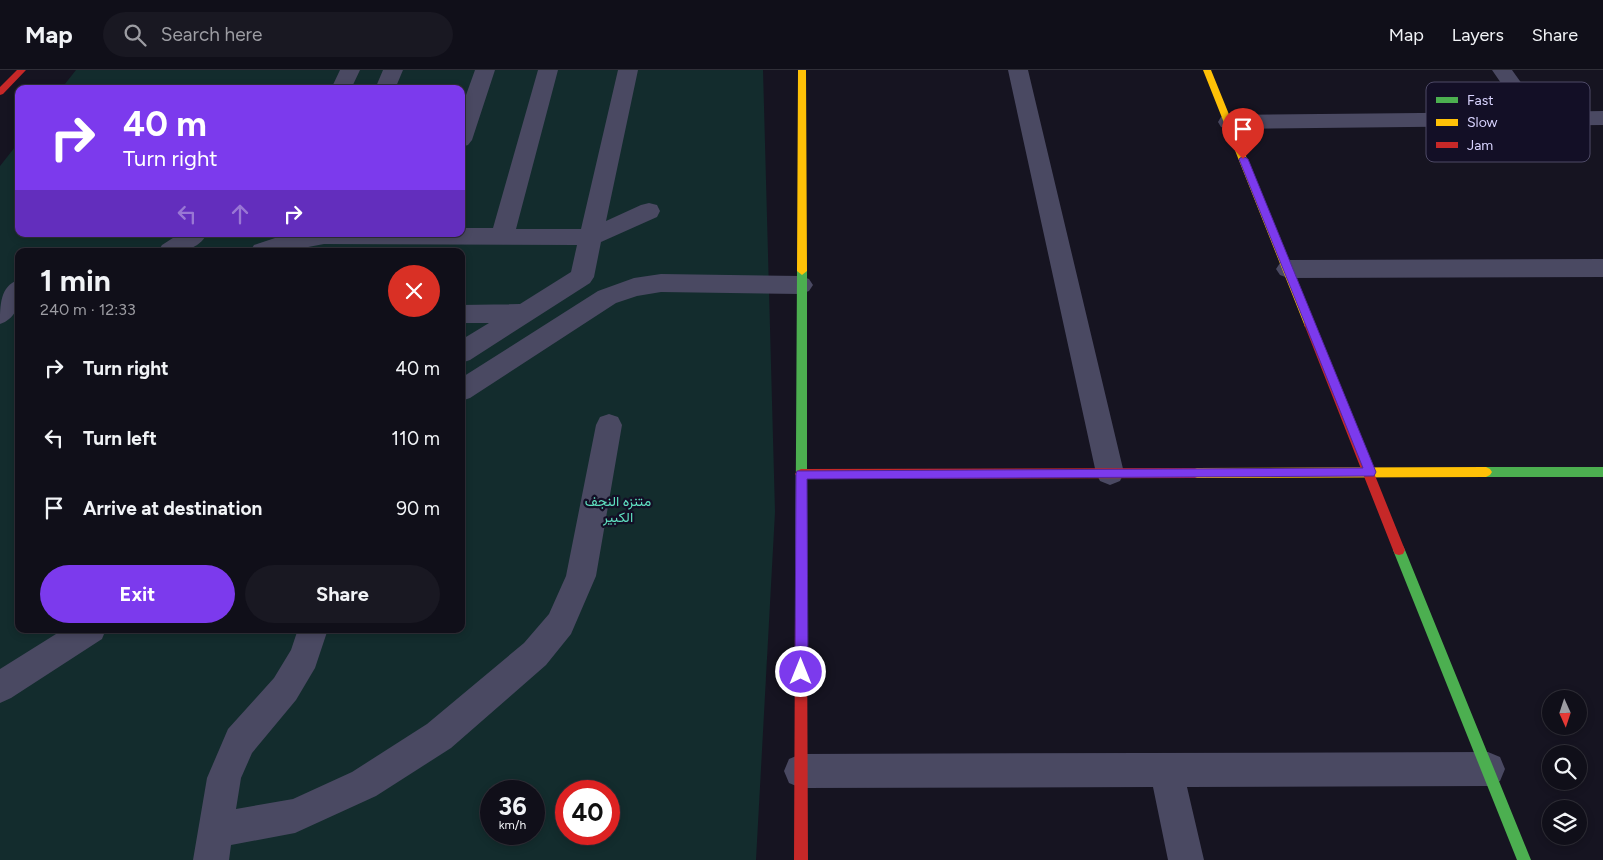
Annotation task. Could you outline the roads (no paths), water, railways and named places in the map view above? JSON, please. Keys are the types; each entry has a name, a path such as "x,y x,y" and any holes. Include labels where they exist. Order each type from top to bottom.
{"street":[{"path":"0,92 22,70"},
{"path":"343,85 350,70"},
{"path":"387,85 393,70"},
{"path":"465,128 484,70"},
{"path":"502,236 548,70"},
{"path":"465,351 582,276 628,70"},
{"path":"801,860 802,70"},
{"path":"1018,70 1110,473"},
{"path":"1207,70 1370,472 1524,860"},
{"path":"1502,70 1510,82"},
{"path":"1590,118 1603,118"},
{"path":"1228,122 1426,120"},
{"path":"465,235 591,237 649,211"},
{"path":"174,248 191,237"},
{"path":"271,248 294,240 387,237"},
{"path":"1288,269 1603,268"},
{"path":"465,388 608,297 634,287 661,283 801,285"},
{"path":"0,315 12,288"},
{"path":"465,314 524,313"},
{"path":"312,633 304,657 285,689 240,741 224,778 214,845 294,816 364,784 439,736 535,654 560,624 580,576 609,425"},
{"path":"801,474 1603,472"},
{"path":"0,688 85,633"},
{"path":"801,772 1488,769"},
{"path":"1166,770 1186,860"}],"park label":[{"name":"متنزه النجف الكبير","path":"618,510"}]}
